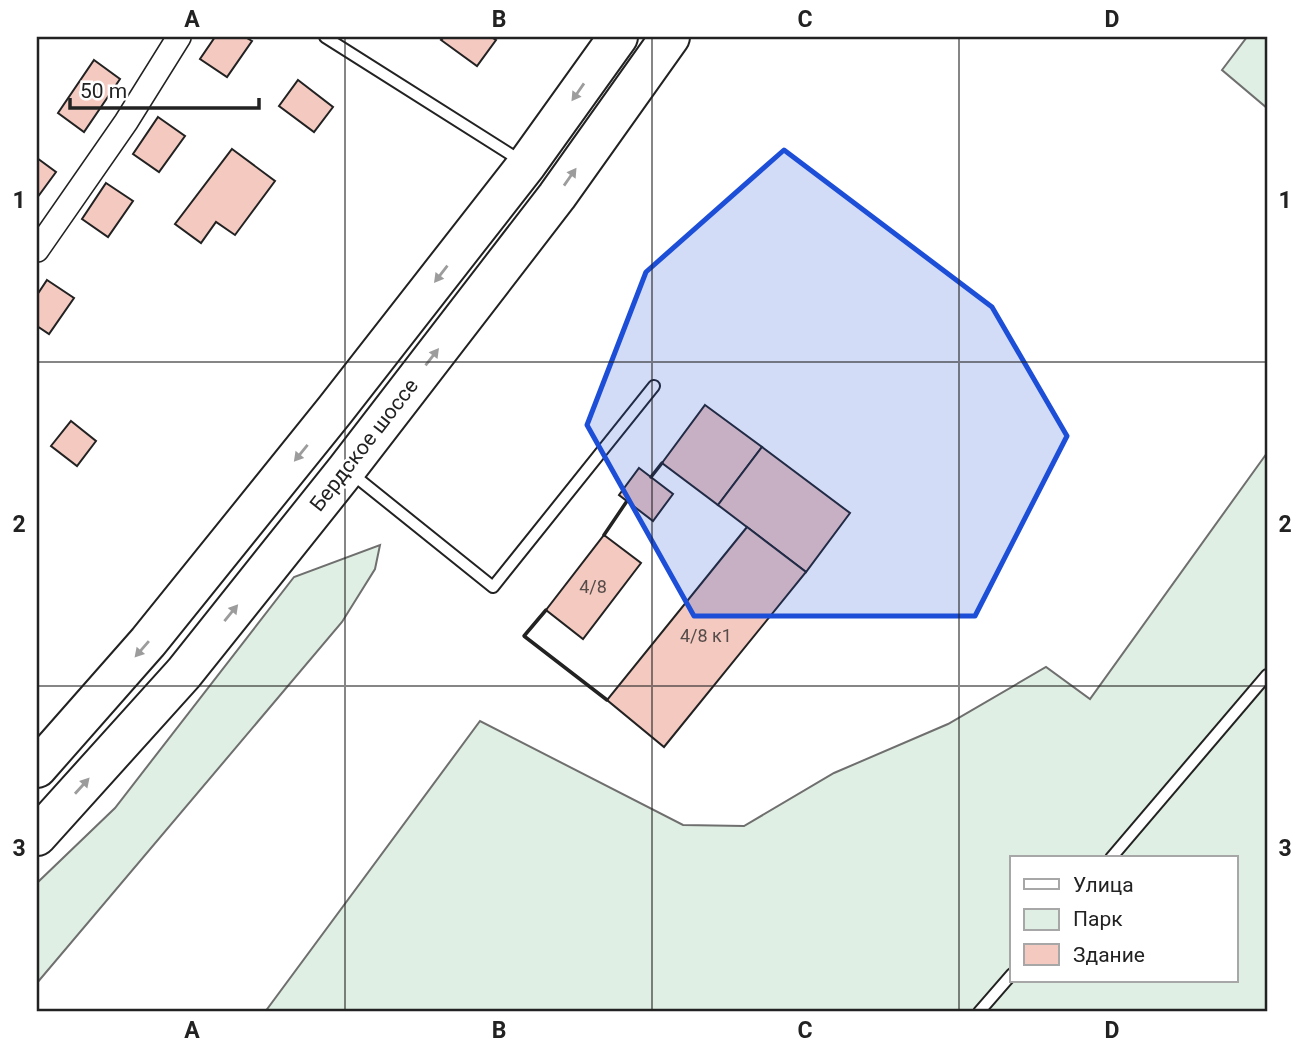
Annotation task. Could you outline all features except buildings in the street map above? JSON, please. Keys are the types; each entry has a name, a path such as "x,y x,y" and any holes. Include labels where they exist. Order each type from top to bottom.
{"highway":[{"path":"37,768 148,642 335,410 527,164 618,37"},
{"name":"Бердское шоссе","path":"37,836 184,673 346,470 556,196 670,37"}],"street":[{"path":"37,250 126,122 179,37"}],"lane":[{"path":"325,37 527,164"},
{"path":"346,470 493,587 654,386"},
{"path":"1113,856 1267,675"},
{"path":"979,1012 1010,976"}],"highlighted area":[{"path":"784,150 992,307 1067,436 975,616 694,616 587,425 646,272"}],"green space":[{"path":"1247,37 1267,37 1267,108 1222,70"},
{"path":"1267,453 1267,1012 265,1012 480,721 683,825 744,826 834,773 948,724 1046,667 1090,699"},
{"path":"380,545 375,569 342,622 37,983 37,883 115,808 294,577"}],"wall":[{"path":"651,477 662,463"},
{"path":"604,535 627,501"},
{"path":"546,610 524,636 607,700"}]}
